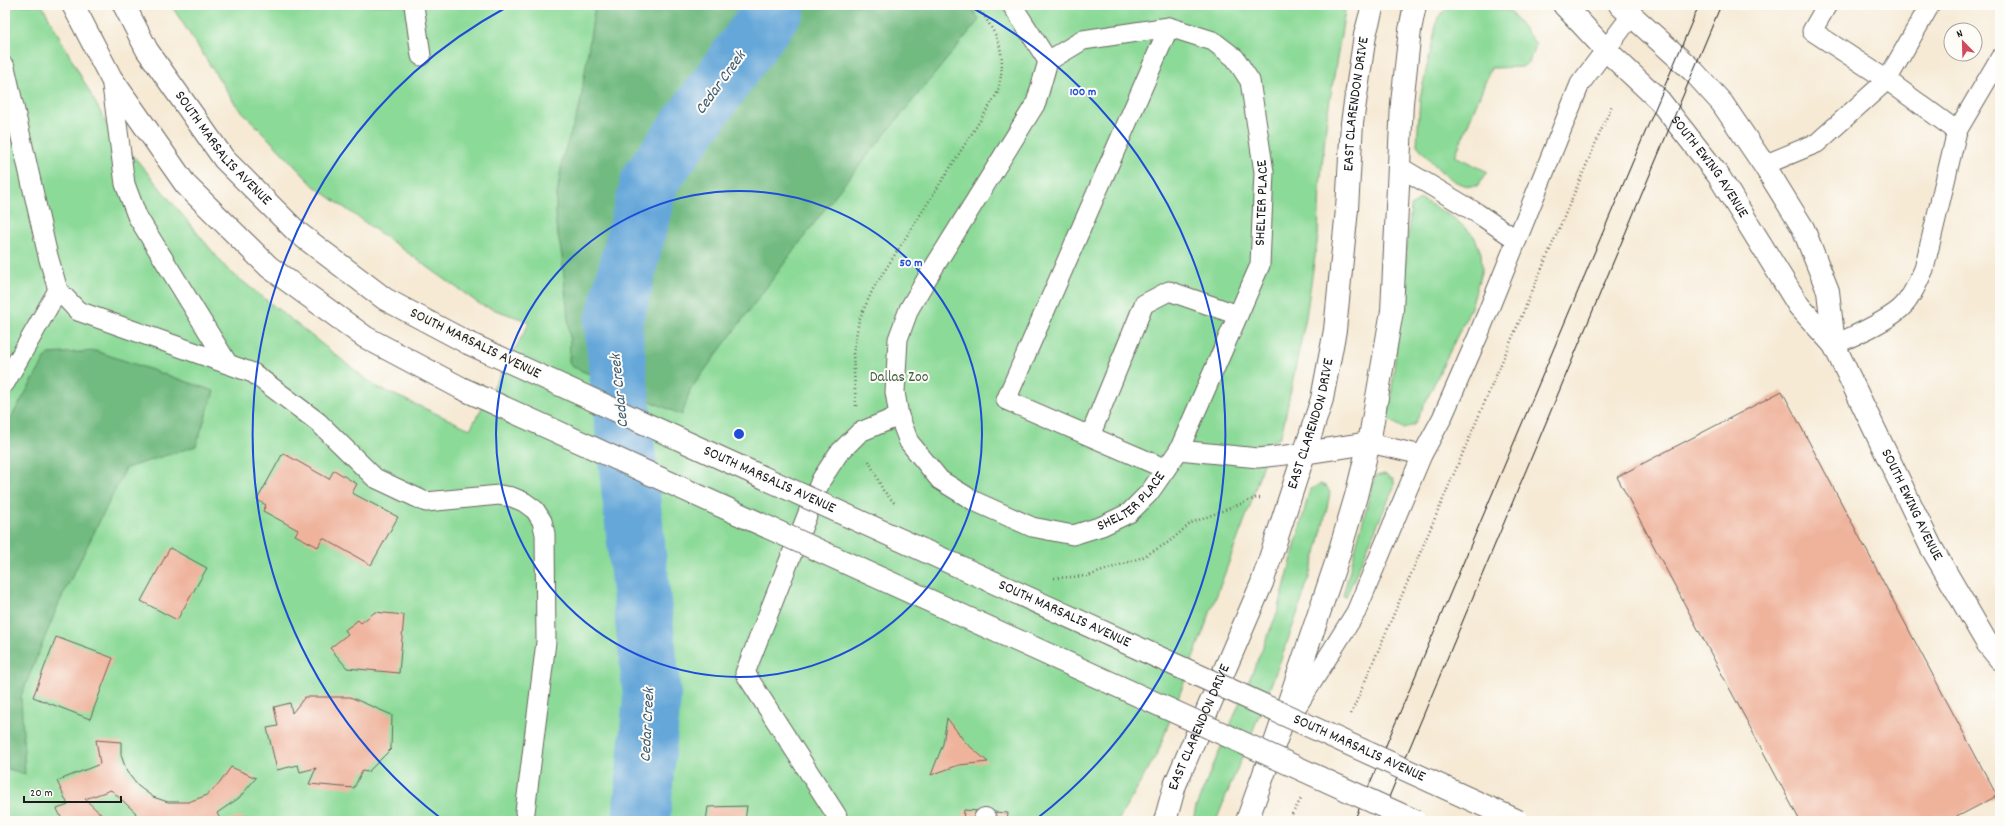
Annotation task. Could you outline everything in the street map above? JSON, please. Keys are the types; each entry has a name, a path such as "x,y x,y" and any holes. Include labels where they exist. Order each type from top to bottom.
{"main road":[{"path":"73,5 111,78 186,185 268,267 365,337 461,388 1415,821"},
{"name":"SOUTH MARSALIS AVENUE","path":"124,5 147,50 224,159 297,232 385,299 468,343 1518,821"},
{"name":"EAST CLARENDON DRIVE","path":"1165,821 1175,785 1262,582 1322,399 1335,330 1347,209 1352,123 1366,35 1373,5"},
{"path":"1247,821 1337,560 1356,496 1369,443 1392,311 1402,103 1410,30 1415,5"},
{"name":"SOUTH EWING AVENUE","path":"1564,5 1606,50 1659,100 1718,176 1799,306 1834,345 1931,547 1987,643 2000,659"},
{"name":"SOUTH EWING AVENUE","path":"1625,11 1694,71 1722,103 1764,165 1802,228 1828,291 1834,345"},
{"path":"1304,453 1369,443"}],"lane":[{"path":"414,5 422,56"},
{"path":"1827,5 1812,31 1887,80 1957,131"},
{"path":"1764,165 1817,143 1887,80 1930,5"},
{"path":"1013,7 1048,61"},
{"path":"1277,737 1356,612 1422,455 1457,384 1580,84 1606,50 1625,11"},
{"path":"1166,469 1006,400 1169,27"},
{"name":"SHELTER PLACE","path":"1169,27 1213,41 1235,58 1250,81 1264,172 1260,265 1179,450 1150,493 1129,513 1102,526 1073,535 1032,528 974,500 940,480 909,442 899,416 895,392 898,339 909,309 1036,103 1048,61 1083,40 1169,27"},
{"path":"1834,345 1883,320 1904,306 1916,287 1924,269 1957,131 2000,58"},
{"path":"5,67 38,221 58,290 78,311 253,373 318,422 375,478 426,502 499,495 512,497 524,502 535,510 542,521 545,534 546,642 525,812"},
{"path":"111,78 125,184 137,216 228,364"},
{"path":"1398,166 1477,213 1517,240"},
{"path":"5,383 58,290"},
{"path":"1090,436 1144,304 1169,291 1238,315"},
{"path":"837,816 745,673 821,480 838,454 860,432 899,416"},
{"path":"1369,443 1422,455"},
{"path":"1179,450 1258,458 1304,453"}],"path":[{"path":"977,5 987,19"},
{"path":"1349,719 1612,105"},
{"path":"1288,821 1304,794"}],"green space":[{"name":"Dallas Zoo","path":"5,5 42,5 107,124 227,269 375,386 470,429 530,322 481,305 314,186 236,105 171,5 1346,5 1327,117 1320,186 1318,236 1306,317 1282,432 1279,438 1269,443 1250,506 1158,752 1118,821 5,821"},
{"path":"595,5 971,5 979,20 836,194 690,390 682,415 571,366 569,361 570,340 562,256 556,225 556,201 563,156 580,105"},
{"path":"1451,5 1485,5 1511,12 1536,44 1529,62 1522,67 1491,68 1455,156 1488,172 1477,186 1468,186 1451,179 1436,167 1417,145 1420,98 1438,17"},
{"path":"1421,199 1454,218 1474,236 1481,253 1482,269 1471,307 1415,424 1404,429 1387,418 1391,397 1411,206"},
{"path":"96,351 214,391 196,446 126,468 59,603 21,696 25,774 5,768 5,428 48,354"},
{"path":"1385,474 1394,480 1394,487 1346,597 1343,596 1374,479 1376,476"},
{"path":"1321,484 1327,487 1330,493 1321,535 1296,618 1281,659 1216,821 1193,821 1196,807 1278,611 1310,489"}],"building":[{"path":"1782,391 1997,796 1949,821 1800,821 1617,477"},
{"path":"283,453 329,479 334,470 357,484 352,493 398,517 371,565 323,538 318,547 295,535 298,530 263,511 266,505 257,500"},
{"path":"170,548 207,568 177,620 141,601"},
{"path":"375,612 404,615 399,673 347,668 330,648 348,634 345,630 358,620 361,623"},
{"path":"56,637 113,658 90,719 33,697"},
{"path":"305,697 350,697 392,715 391,749 368,772 362,771 354,788 309,784 316,768 300,772 298,765 277,770 267,728 278,726 274,707 290,703 292,713"},
{"path":"947,718 965,742 988,762 959,765 931,775 943,744"},
{"path":"96,740 121,742 121,755 127,772 138,786 153,797 168,802 188,802 205,796 219,784 231,767 256,778 239,798 217,813 221,821 131,821 136,813 111,790 85,799 108,821 63,821 57,809 68,805 57,781 100,764"},
{"path":"747,806 745,821 706,821 708,807"},
{"path":"964,810 1008,813 1007,821 963,821"},
{"path":"889,816 893,821 882,821"},
{"path":"243,817 243,821 226,821 226,820"}],"waterway":[{"name":"Cedar Creek","path":"641,821 652,696 613,325 650,180 777,5"}],"tram line":[{"path":"1354,821 1699,5"},
{"path":"1379,821 1721,5"}]}
